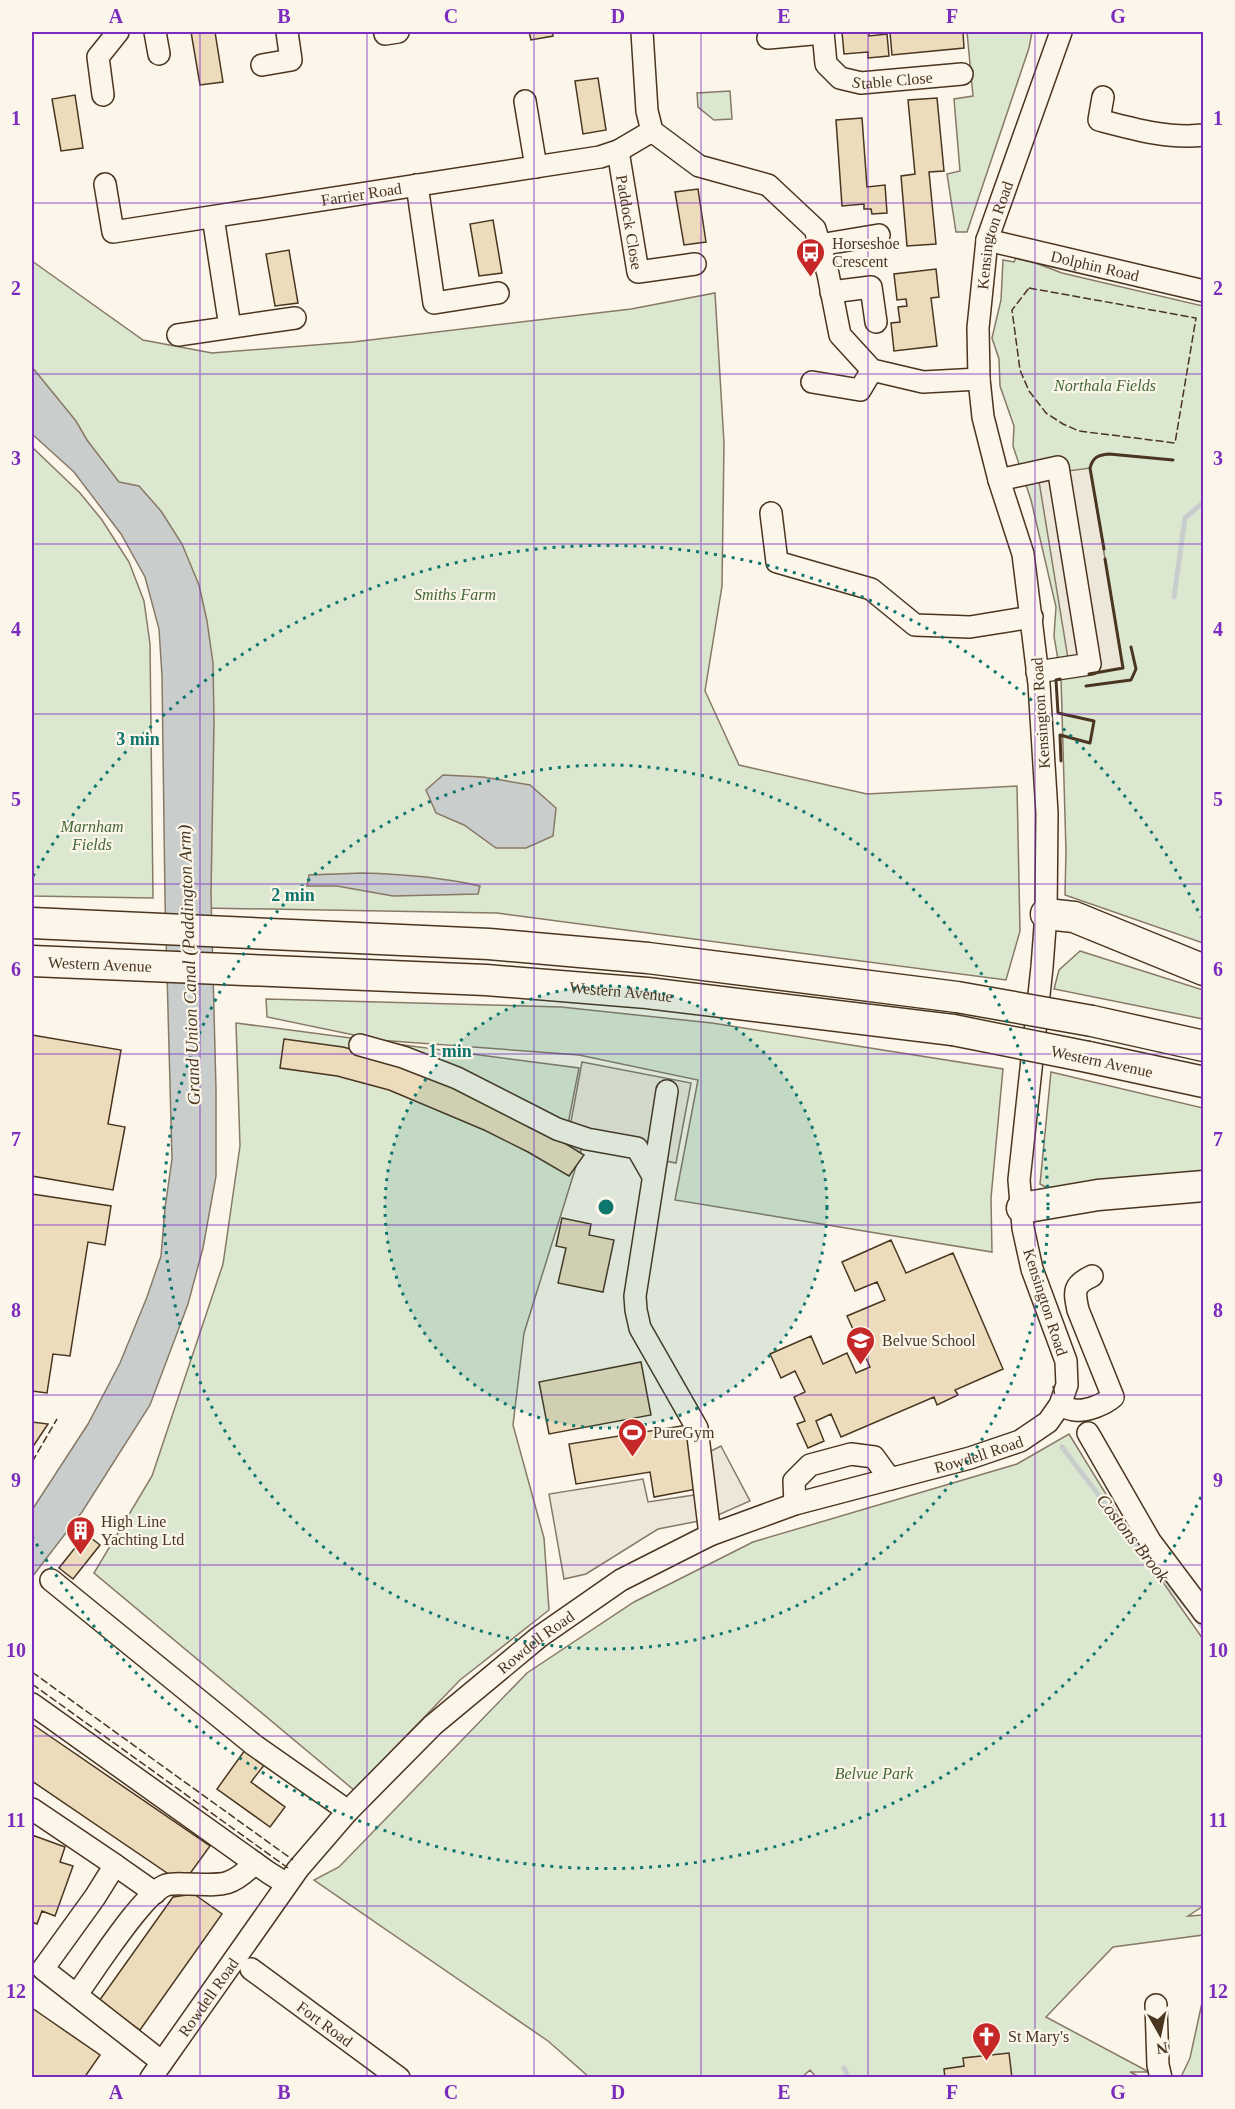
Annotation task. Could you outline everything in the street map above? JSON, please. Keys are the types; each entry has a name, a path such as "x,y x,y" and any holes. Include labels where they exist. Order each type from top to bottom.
{"highway":[{"path":"1046,914 1074,917 1203,970"},
{"path":"32,923 489,944 637,957 957,997 1092,1021 1203,1046"},
{"name":"Western Avenue","path":"32,961 486,980 647,993 953,1030 1203,1082"},
{"path":"1022,1208 1098,1195 1203,1186"}],"street":[{"path":"103,94 98,57 118,32"},
{"path":"155,32 159,54"},
{"path":"262,64 291,60 287,32"},
{"path":"642,32 647,111 652,131 699,166 768,184 815,229 828,274 840,335 872,370 922,382 979,379"},
{"path":"768,39 823,32"},
{"name":"Stable Close","path":"823,32 826,64 840,78 861,83 962,74"},
{"name":"Kensington Road","path":"1061,32 987,240 980,300 979,379 987,440 1023,554 1032,617 1047,813 1046,914 1042,967 1020,1162 1023,1228 1032,1269 1066,1361 1071,1407"},
{"path":"1103,97 1099,120 1137,131 1185,137 1203,135"},
{"path":"525,101 536,167"},
{"name":"Farrier Road","path":"105,184 113,232 600,156 618,151 652,131"},
{"name":"Paddock Close","path":"618,151 638,272 695,264"},
{"path":"417,185 434,303 498,293"},
{"path":"213,217 230,327"},
{"path":"819,244 879,235"},
{"name":"Dolphin Road","path":"987,240 1203,291"},
{"path":"831,292 872,287 876,322"},
{"path":"178,334 295,318"},
{"path":"812,382 860,390 872,370"},
{"path":"999,480 1058,467 1090,664 1037,672"},
{"path":"771,513 777,562 871,589 915,625 970,627 1032,617"},
{"path":"360,1045 402,1057 457,1078 557,1130 587,1139 638,1148 653,1176"},
{"path":"667,1091 635,1296 636,1310 640,1328 697,1428 710,1534"},
{"path":"1071,1407 1109,1401 1113,1397 1078,1310 1076,1288 1092,1276"},
{"name":"Rowdell Road","path":"155,2073 287,1884 348,1811 433,1725 539,1637 621,1580 710,1534 795,1504 984,1454 1020,1441 1071,1407"},
{"path":"1088,1433 1150,1541 1203,1612"},
{"path":"795,1504 794,1481 810,1465 851,1454 874,1457 890,1479"},
{"path":"51,1580 254,1745 348,1811"},
{"path":"32,1704 287,1884"},
{"path":"32,1809 155,1893"},
{"path":"77,1995 145,1899 165,1885 224,1885 241,1877 255,1863"},
{"path":"115,1864 94,1897 37,1964 77,1995 155,2073"},
{"name":"Fort Road","path":"251,1969 399,2078"},
{"path":"1156,2005 1158,2065 1161,2078"}],"green space":[{"path":"967,32 1032,32 1029,48 967,232 956,232 947,174 960,171 954,99 973,96"},
{"path":"730,91 732,119 714,120 698,107 697,93"},
{"name":"Northala Fields","path":"1017,256 1062,273 1203,306 1203,943 1065,895 1066,851 1061,678 1054,636 1056,607 1031,500 1013,446 1014,426 1000,386 999,359 992,338 1001,300 1003,260 1014,262"},
{"name":"Smiths Farm","path":"32,261 143,340 212,353 353,342 631,309 715,293 724,443 722,586 705,691 739,765 867,794 1017,786 1020,931 1006,980 497,913 203,908 206,694 110,477 32,370"},
{"name":"Marnham Fields","path":"32,447 80,493 102,520 129,562 144,601 150,644 153,898 32,896"},
{"path":"1080,951 1203,990 1203,1019 1054,989 1059,970"},
{"path":"266,999 561,1007 712,1023 1003,1069 991,1198 992,1252 675,1200 698,1080 579,1055 378,1040 267,1017"},
{"path":"236,1023 579,1068 566,1134 583,1144 524,1333 513,1425 544,1538 549,1610 460,1680 354,1790 94,1573 152,1476 223,1264 240,1146"},
{"path":"1051,1072 1203,1108 1203,1175 1051,1190 1040,1184"},
{"name":"Belvue Park","path":"1069,1434 1139,1548 1203,1639 1203,1906 1188,1916 1203,1915 1203,1935 1113,1947 1046,2017 1149,2072 1130,2072 1140,2077 817,2078 810,2070 801,2078 589,2077 548,2041 314,1880 339,1867 527,1673 634,1602 753,1542 1017,1464"},
{"path":"1203,1998 1203,2077 1181,2077 1190,2058"}],"shaded area":[{"path":"1090,468 1123,668 1071,677 1038,475"},
{"path":"582,1062 691,1083 676,1163 586,1146 569,1132"},
{"path":"721,1446 750,1501 709,1519 658,1529 586,1574 564,1579 549,1494 643,1479 648,1502 707,1493 703,1455"}],"water":[{"name":"Grand Union Canal (Paddington Arm)","path":"32,367 76,421 87,440 119,482 139,486 161,511 182,544 199,585 213,663 211,894 216,1176 203,1248 188,1304 150,1405 82,1512 32,1577 32,1510 88,1424 120,1363 147,1297 161,1256 172,1159 162,676 159,629 145,577 121,534 74,472 32,434"},
{"path":"443,775 483,777 530,785 556,808 553,836 526,848 496,848 464,825 436,813 426,790"},
{"path":"362,873 421,876 480,886 478,894 393,896 337,886 307,886 309,875"}],"building":[{"path":"191,32 215,32 223,82 200,85"},
{"path":"529,32 553,32 553,36 531,40"},
{"path":"842,32 869,32 869,36 887,34 889,56 868,58 868,52 844,54"},
{"path":"890,32 963,32 964,48 892,55"},
{"path":"598,78 606,130 583,134 575,81"},
{"path":"75,95 83,148 61,151 52,99"},
{"path":"937,98 944,171 929,172 936,244 907,246 901,176 915,174 908,100"},
{"path":"862,118 867,187 885,185 887,213 872,214 871,209 864,209 864,204 842,206 836,120"},
{"path":"698,189 706,242 684,245 675,192"},
{"path":"493,220 502,273 479,276 470,224"},
{"path":"289,250 298,303 275,306 266,254"},
{"path":"936,269 939,297 931,298 937,346 894,351 891,323 900,322 898,307 907,306 906,299 897,300 894,274"},
{"path":"32,1035 121,1050 108,1124 125,1127 113,1190 32,1176"},
{"path":"284,1039 343,1047 399,1062 540,1128 584,1155 569,1176 484,1130 389,1090 337,1076 280,1068"},
{"path":"32,1194 111,1206 105,1245 88,1242 70,1356 53,1354 47,1393 32,1391"},
{"path":"562,1218 591,1224 589,1235 614,1240 603,1292 558,1283 566,1248 556,1246"},
{"path":"891,1240 906,1273 953,1253 1003,1369 955,1390 958,1395 937,1405 934,1397 841,1437 831,1414 816,1421 824,1441 808,1448 797,1424 805,1421 794,1397 805,1392 795,1371 781,1378 770,1354 811,1336 823,1364 847,1353 856,1373 870,1367 847,1316 885,1300 877,1282 855,1291 842,1262"},
{"path":"641,1362 651,1415 549,1434 539,1382"},
{"path":"32,1422 48,1424 32,1448"},
{"name":"PureGym","path":"687,1425 697,1489 654,1497 650,1472 576,1484 569,1444"},
{"name":"High Line Yachting Ltd","path":"86,1534 100,1545 73,1579 59,1568"},
{"path":"32,1724 210,1846 189,1875 173,1877 32,1781"},
{"path":"245,1750 265,1764 251,1782 285,1807 270,1827 217,1789"},
{"path":"32,1835 65,1847 60,1862 73,1866 55,1916 42,1911 37,1924 32,1922"},
{"path":"194,1894 222,1914 140,2030 99,2001 173,1897"},
{"path":"32,2008 100,2055 84,2078 32,2078"},
{"name":"St Mary's","path":"1009,2053 1012,2078 945,2078 944,2069 964,2066 963,2058"}],"waterway":[{"path":"1174,597 1185,518 1204,502"},
{"name":"Costons Brook","path":"1062,1447 1186,1606"},
{"name":"Costons Brook","path":"1194,1616 1204,1629"},
{"path":"844,2068 849,2078"}],"fence":[{"path":"1029,288 1196,318 1175,443 1079,431 1046,413 1029,391 1020,370 1012,310 1029,288"},
{"path":"1053,1386 1055,1396"},
{"path":"32,1462 57,1419"},
{"path":"32,1672 293,1860"},
{"path":"32,1684 288,1868"}],"wall":[{"path":"1104,549 1090,468 1094,459 1109,454 1173,460"},
{"path":"1089,674 1123,668 1105,559"},
{"path":"1086,686 1131,680 1136,669 1131,647"},
{"path":"1060,679 1056,680 1058,713 1094,721 1090,743 1060,735 1061,761"}],"place":[{"name":"Horseshoe Crescent","path":"811,278"},
{"name":"Belvue School","path":"861,1366"},
{"name":"PureGym","path":"632,1458"},
{"name":"High Line Yachting Ltd","path":"80,1556"},
{"name":"St Mary's","path":"987,2062"}]}
